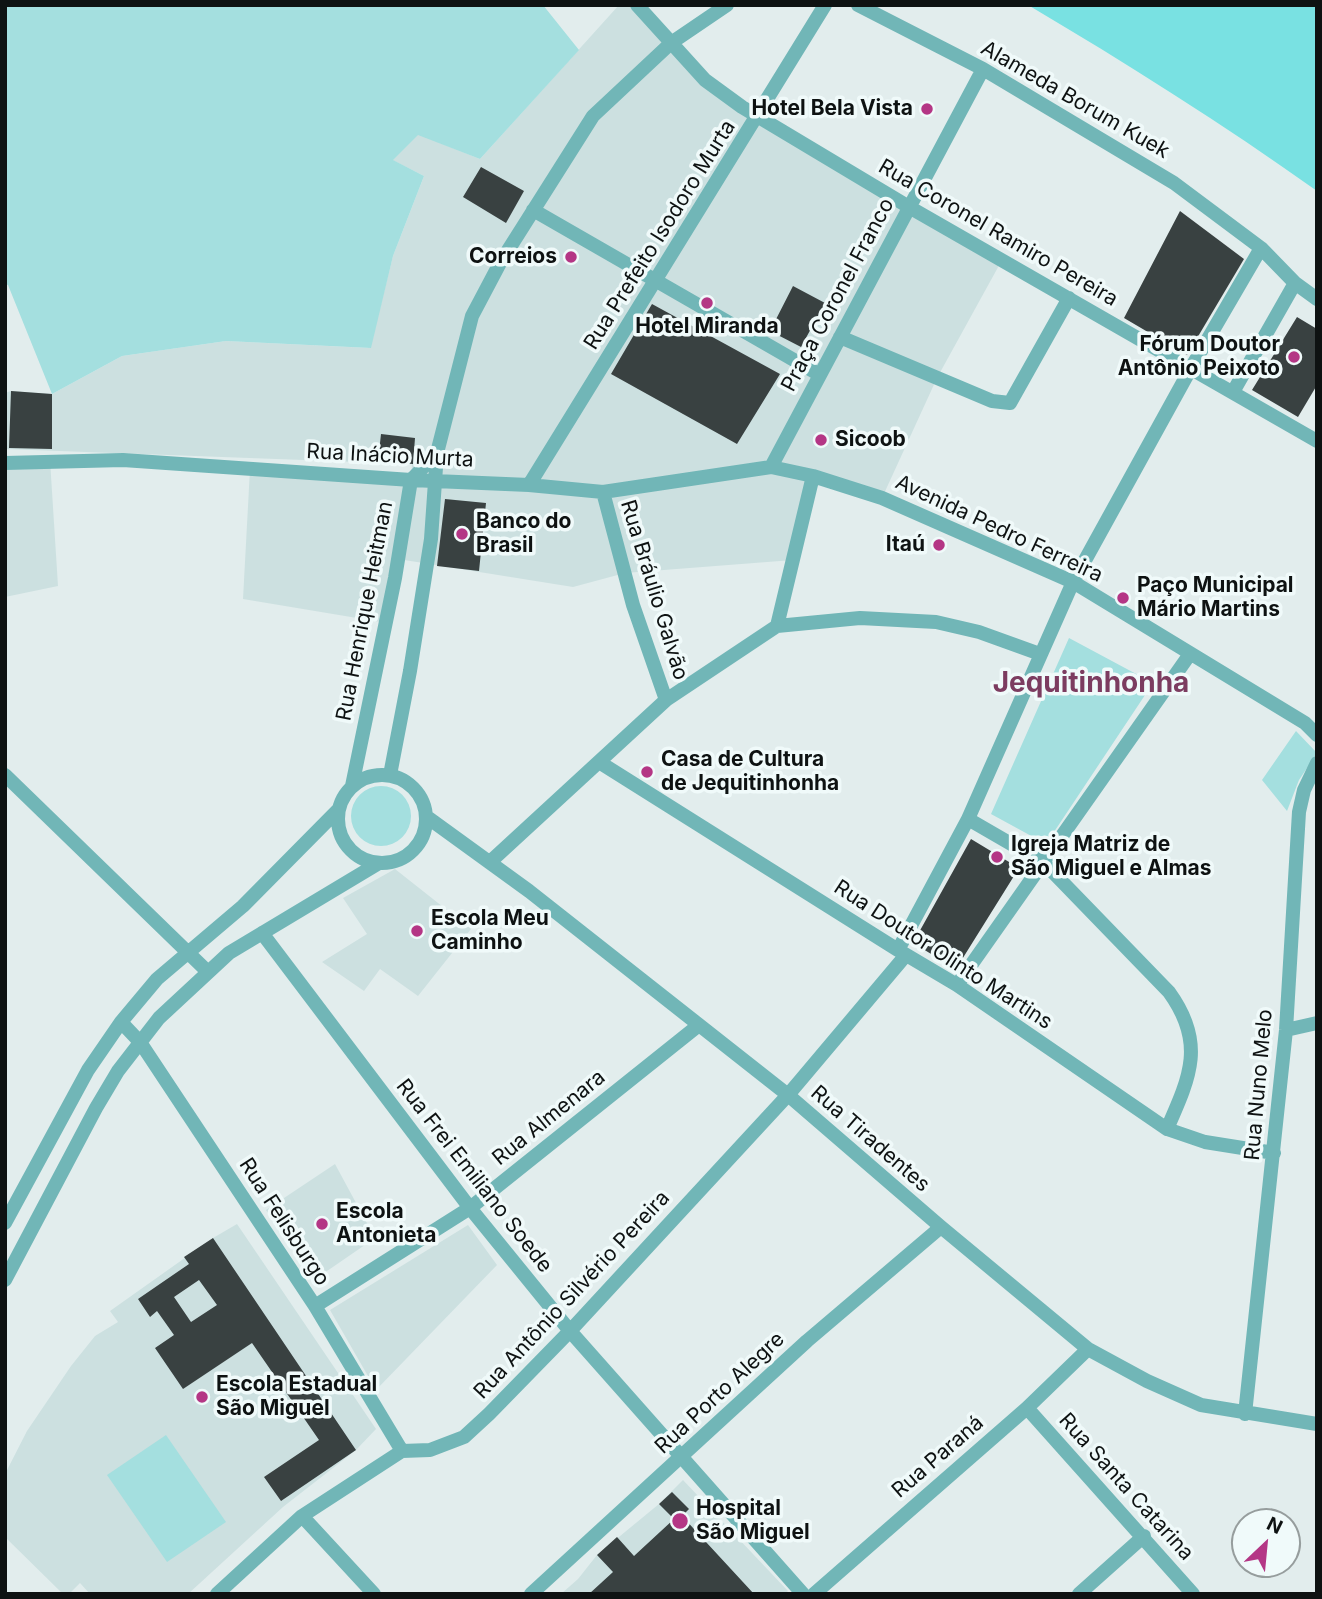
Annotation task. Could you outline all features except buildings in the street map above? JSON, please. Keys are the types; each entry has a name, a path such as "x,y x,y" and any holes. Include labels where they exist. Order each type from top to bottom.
{"street":[{"name":"Rua Coronel Ramiro Pereira","path":"637,5 705,80 758,117 909,207 1317,441"},
{"name":"Rua Henrique Heitman","path":"390,775 431,539 437,453 472,316 533,210 593,116 671,43 727,5"},
{"name":"Rua Prefeito Isodoro Murta","path":"529,485 825,5"},
{"name":"Alameda Borum Kuek","path":"858,5 984,69 1174,183 1261,248 1295,283 1317,299"},
{"name":"Praça Coronel Franco","path":"771,467 984,69"},
{"path":"533,210 820,375"},
{"path":"1073,582 1191,368 1261,248"},
{"path":"1233,392 1295,283"},
{"path":"840,338 992,401 1010,403 1069,298"},
{"name":"Rua Henrique Heitman","path":"352,786 395,578 411,480 437,453"},
{"name":"Rua Inácio Murta","path":"5,463 123,460 603,492 771,467"},
{"name":"Avenida Pedro Ferreira","path":"771,467 813,476 882,498 1073,582 1190,654 1311,720 1317,734"},
{"path":"777,626 813,476"},
{"name":"Rua Bráulio Galvão","path":"603,492 633,605 666,700"},
{"name":"Rua Antônio Silvério Pereira","path":"216,1594 302,1516 402,1451 430,1450 464,1437 570,1331 788,1095 902,953 968,819 1073,582"},
{"path":"490,862 666,700 777,626 860,618 936,622 979,632 1040,654"},
{"path":"957,985 1190,654"},
{"name":"Rua Doutor Olinto Martins","path":"599,762 957,985 1167,1129 1205,1142 1274,1153"},
{"name":"Rua Nuno Melo","path":"1245,1414 1286,1030 1299,812 1304,790 1317,763"},
{"path":"390,775 404,780 416,789 424,802 427,817 425,832 413,850 394,862 364,860 342,839 338,824 339,809 343,797 362,778 390,775"},
{"path":"7,779 208,972"},
{"path":"5,1223 88,1070 121,1022 157,979 243,906 339,809"},
{"name":"Rua Tiradentes","path":"427,817 490,862 788,1095 1088,1349 1147,1381 1201,1405 1317,1424"},
{"path":"968,819 1044,863 1178,1004 1192,1057 1180,1099 1167,1129"},
{"path":"5,1280 96,1108 118,1071 159,1018 229,953 379,863"},
{"name":"Rua Frei Emiliano Soede","path":"262,933 470,1208 570,1331 803,1594"},
{"name":"Rua Felisburgo","path":"121,1022 140,1042 315,1306 402,1451"},
{"path":"1286,1030 1317,1023"},
{"name":"Rua Almenara","path":"315,1306 470,1208 699,1026"},
{"name":"Rua Porto Alegre","path":"531,1594 807,1341 941,1227"},
{"name":"Rua Paraná","path":"814,1594 1027,1408 1088,1349"},
{"name":"Rua Santa Catarina","path":"1027,1408 1193,1594"},
{"path":"302,1516 374,1594"},
{"path":"1079,1594 1143,1536"}],"shaded area":[{"path":"5,5 543,5 579,50 480,159 418,135 393,160 424,176 393,256 371,348 226,341 122,356 52,394 8,285 5,284"},
{"path":"619,5 637,5 705,80 1002,260 937,378 882,498 814,476 793,560 625,573 573,587 398,559 381,622 243,599 250,469 411,479 412,464 5,449 5,393 11,391 52,394 122,356 226,341 370,348 393,256 424,176 392,160 418,134 480,159"},
{"path":"1028,5 1317,5 1317,191 1174,95"},
{"path":"50,460 58,586 5,597 5,464"},
{"path":"1069,638 1153,683 1046,844 991,814"},
{"path":"1296,731 1317,753 1299,780 1287,811 1262,780"},
{"path":"381,786 402,795 411,816 402,837 381,846 360,837 351,816 360,795"},
{"name":"Escola Meu Caminho","path":"395,869 471,929 418,996 380,969 364,991 322,962 367,934 343,898"},
{"name":"Escola Antonieta","path":"335,1164 375,1238 314,1280 266,1210"},
{"name":"Escola Estadual São Miguel","path":"237,1224 376,1429 356,1450 283,1507 188,1594 90,1594 80,1583 69,1594 63,1594 5,1537 5,1474 27,1431 71,1366 95,1336 118,1322 110,1311"},
{"path":"468,1225 497,1265 376,1390 330,1310"},
{"path":"166,1435 226,1522 167,1562 107,1475"},
{"name":"Hospital São Miguel","path":"683,1480 788,1591 785,1594 561,1594 578,1579 597,1555 659,1504"}],"place":[{"name":"Hotel Bela Vista","path":"927,109"},
{"name":"Correios","path":"571,257"},
{"name":"Hotel Miranda","path":"707,303"},
{"name":"Fórum Doutor Antônio Peixoto","path":"1294,357"},
{"name":"Sicoob","path":"821,440"},
{"name":"Banco do Brasil","path":"462,534"},
{"name":"Itaú","path":"939,545"},
{"name":"Paço Municipal Mário Martins","path":"1123,598"},
{"name":"Casa de Cultura de Jequitinhonha","path":"647,772"},
{"name":"Igreja Matriz de São Miguel e Almas","path":"997,857"},
{"name":"Escola Meu Caminho","path":"417,931"},
{"name":"Escola Antonieta","path":"322,1224"},
{"name":"Escola Estadual São Miguel","path":"202,1397"},
{"name":"Hospital São Miguel","path":"680,1521"}],"district":[{"name":"Jequitinhonha","path":"1091,684"}]}
